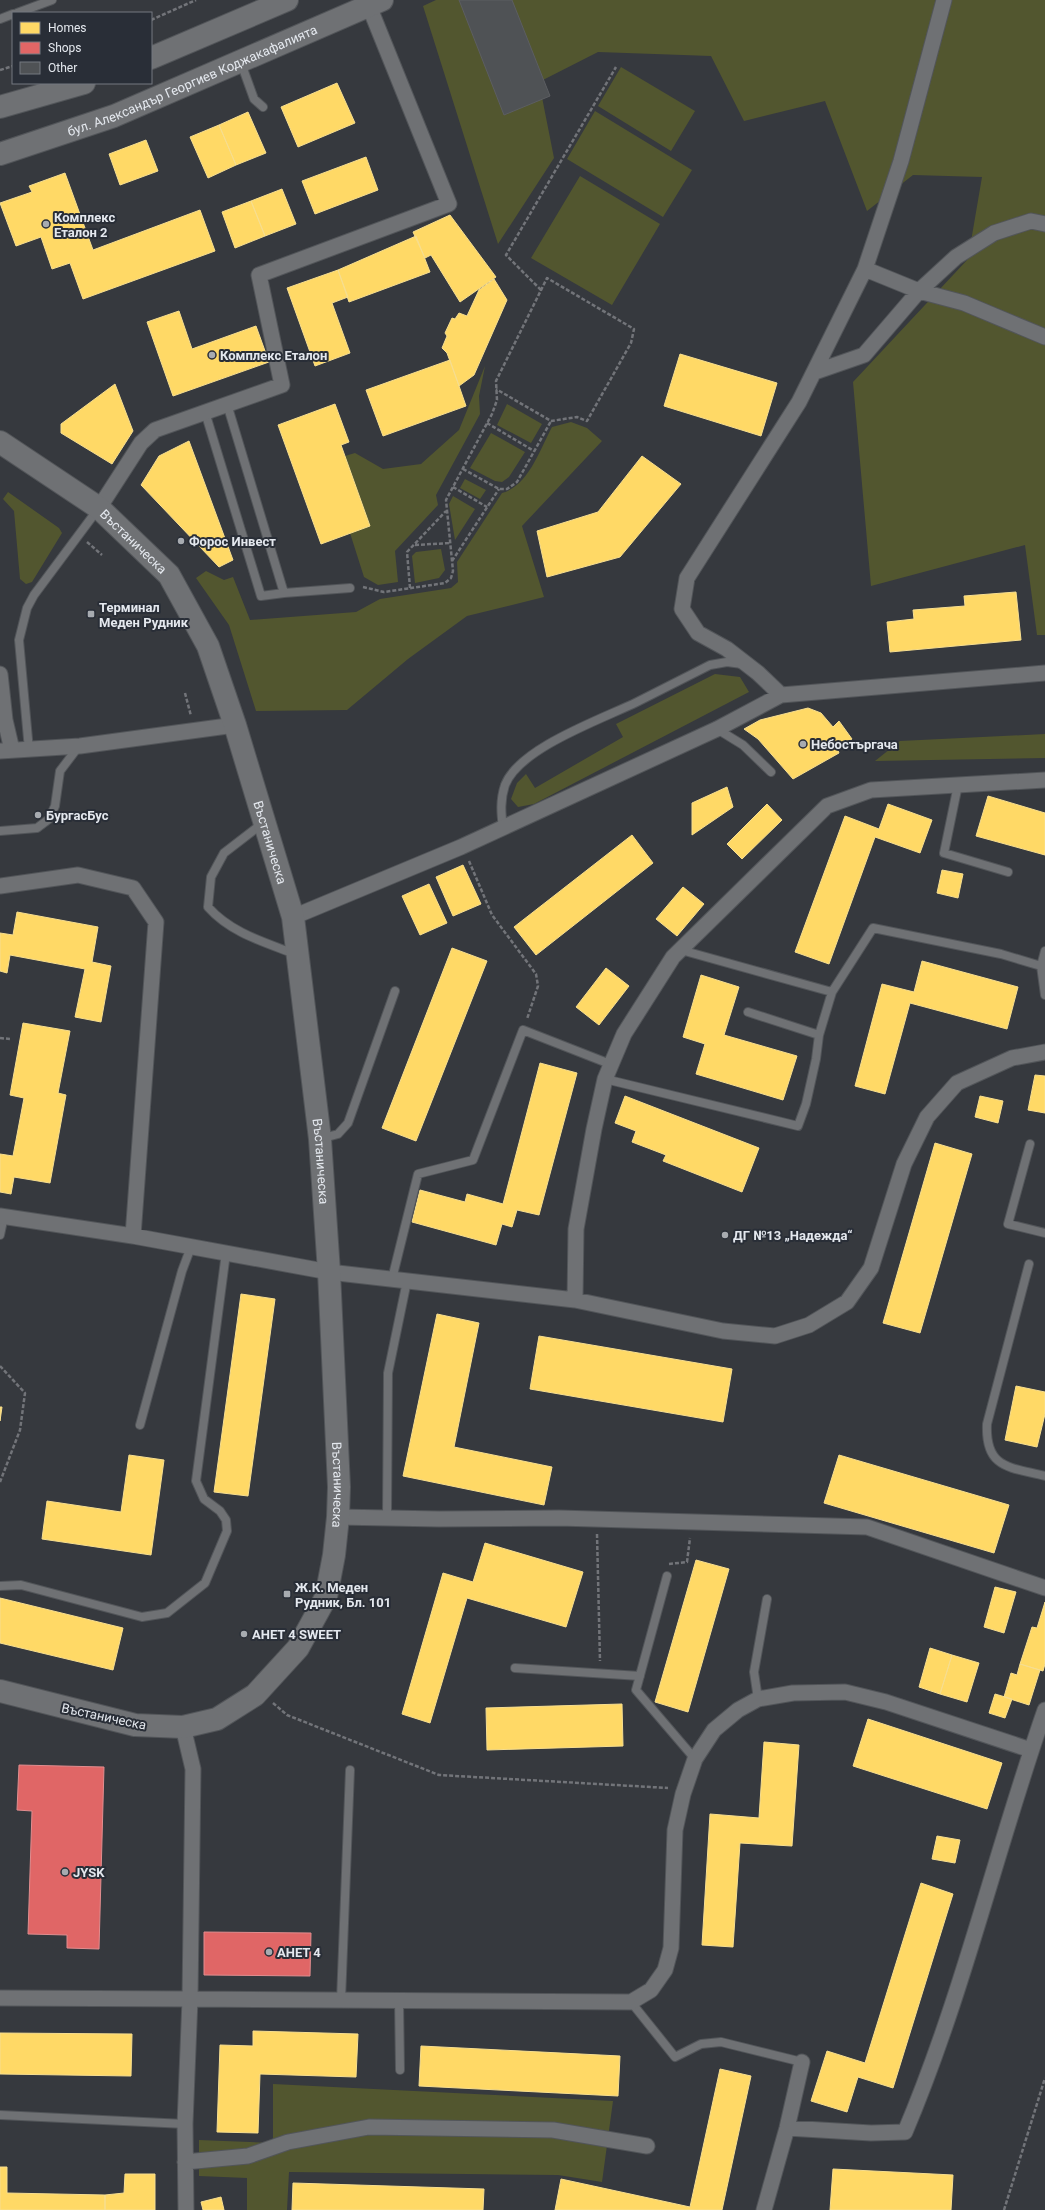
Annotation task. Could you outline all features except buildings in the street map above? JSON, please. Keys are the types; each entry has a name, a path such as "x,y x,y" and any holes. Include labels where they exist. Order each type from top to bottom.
{"main road":[{"path":"152,58 287,0"},
{"name":"бул. Александър Георгиев Коджакафалията","path":"0,154 114,116 375,3"},
{"path":"0,107 80,84"},
{"name":"Въстаническа","path":"0,442 99,508 169,575 208,646 235,725 293,917 298,955 320,1139 330,1272 338,1516 334,1555 326,1597 298,1648 255,1695 217,1718 183,1727 135,1725 0,1691"}],"street":[{"path":"781,695 747,664 727,649 698,633 682,609 687,578 799,402 865,269 901,161 944,0"},
{"path":"99,508 141,443 155,430 282,385 259,275 449,204 375,3"},
{"path":"815,372 864,355 919,291 956,258 994,232 1031,221 1045,224"},
{"path":"865,269 919,291 964,303 1045,337"},
{"path":"293,917 503,828 717,729 781,695 1045,673"},
{"path":"0,674 5,720 6,751 80,746 235,725"},
{"path":"575,1300 576,1229 594,1128 605,1079 610,1064 624,1034 673,957 827,806 871,790 1045,780"},
{"path":"0,886 78,875 133,888 156,922 134,1236"},
{"path":"2,1216 134,1236 330,1272 575,1300 723,1331 775,1336 809,1326 847,1302 870,1268 904,1164 927,1117 957,1083 1012,1058 1045,1052"},
{"path":"338,1516 439,1519 596,1519 868,1527 1045,1588"},
{"path":"0,1998 399,1999 631,2002 650,1990 665,1970 671,1948 675,1830 685,1789 695,1759 714,1730 738,1710 758,1699 793,1693 845,1692 886,1702 1031,1750"},
{"path":"787,2128 871,2133 905,2132 926,2082 969,1952 1031,1750 1045,1710"},
{"path":"183,1727 193,1769 190,1999 185,2124 186,2210"},
{"path":"764,2210 787,2128 802,2062"},
{"path":"185,2162 248,2156 288,2142 369,2127 553,2130 626,2140 646,2146"}],"lane":[{"path":"20,12 52,0"},
{"path":"0,19 12,14"},
{"path":"240,62 254,99 264,107"},
{"path":"228,404 284,593"},
{"path":"205,412 261,596 350,588"},
{"path":"29,750 20,640 22,623 27,608 34,595 99,508"},
{"path":"503,828 500,805 505,785 517,767 534,754 567,734 710,665 728,662 747,664"},
{"path":"717,729 743,745 771,772"},
{"path":"0,831 37,828 49,819 55,806 60,771 80,746"},
{"path":"958,785 944,853 1008,872"},
{"path":"264,822 224,853 211,877 208,907 219,920 244,934 298,955"},
{"path":"605,1079 798,1126 806,1104 816,1059 819,1034 832,992 873,928 1001,954 1041,966"},
{"path":"681,950 832,992"},
{"path":"1045,951 1041,966 1045,995"},
{"path":"320,1139 338,1134 348,1123 395,991"},
{"path":"748,1012 819,1034"},
{"path":"392,1279 418,1174 473,1160 523,1030 610,1064"},
{"path":"1030,1144 1008,1224 1045,1233"},
{"path":"0,1235 2,1216"},
{"path":"140,1425 182,1271 191,1247"},
{"path":"0,1586 21,1585 142,1617 167,1613 205,1583 227,1531 226,1520 220,1511 204,1499 196,1481 226,1253"},
{"path":"1029,1264 987,1424 986,1438 990,1452 998,1462 1045,1476"},
{"path":"387,1517 388,1373 407,1281"},
{"path":"667,1576 636,1690 695,1759"},
{"path":"758,1699 754,1672 767,1599"},
{"path":"516,1668 640,1676"},
{"path":"341,2000 350,1770"},
{"path":"399,1999 400,2070"},
{"path":"631,2002 675,2057 701,2044 721,2042 802,2062"},
{"path":"0,2115 185,2124"}],"path":[{"path":"152,20 196,0"},
{"path":"0,70 12,66"},
{"path":"541,290 506,254 616,67"},
{"path":"350,588 362,587 384,592 445,583 451,578 453,571 446,500 487,423 497,400 496,389 496,380 547,278 634,329 631,343 587,421 577,417 551,421 496,389"},
{"path":"463,469 498,489 507,489 517,482 551,421"},
{"path":"487,423 534,451"},
{"path":"452,487 486,507"},
{"path":"452,561 498,489"},
{"path":"410,588 407,552 447,511"},
{"path":"78,535 102,555"},
{"path":"414,545 450,543"},
{"path":"185,693 195,731"},
{"path":"461,847 482,887 492,915 536,974 538,986 523,1030"},
{"path":"0,1038 10,1039"},
{"path":"0,1366 25,1393 20,1430 0,1482"},
{"path":"596,1519 600,1674"},
{"path":"667,1576 669,1562 687,1562 692,1522"},
{"path":"259,1691 287,1715 344,1739 439,1775 685,1789"},
{"path":"1004,2210 1045,2078"}],"green space":[{"path":"436,0 1045,0 1045,635 1037,635 1025,545 871,586 853,382 968,259 982,177 913,175 867,211 825,101 744,121 711,56 598,52 539,82 554,158 498,244 423,6"},
{"path":"621,67 695,111 671,151 598,106"},
{"path":"595,111 692,170 663,217 567,159"},
{"path":"580,176 660,224 612,305 531,258"},
{"path":"485,366 479,396 480,414 436,495 438,505 395,551 398,582 378,585 364,577 350,533 370,526 345,456 355,453 383,469 421,464 459,430"},
{"path":"507,404 542,424 531,443 497,425"},
{"path":"571,422 587,428 602,441 522,526 544,597 467,616 408,659 347,710 256,711 229,625 196,578 206,571 224,580 233,577 250,620 356,612 380,599 451,588 458,582 457,562 502,493 519,483 526,475 538,456 552,427"},
{"path":"491,433 525,452 509,477 502,482 495,481 470,468"},
{"path":"465,479 486,490 480,499 460,488"},
{"path":"8,492 59,528 62,533 32,582 26,584 20,579 14,511 3,499"},
{"path":"453,496 475,509 455,540 449,504"},
{"path":"441,549 445,570 439,578 415,583 412,556 416,552"},
{"path":"715,674 740,677 749,692 534,804 518,807 511,799 517,783 526,774 535,788 623,737 616,724"},
{"path":"1045,734 1045,758 875,761 900,741"},
{"path":"273,2084 613,2101 602,2182 558,2175 289,2172 287,2210 247,2210 247,2178 199,2176 199,2140 273,2143"}],"place":[{"name":"Комплекс Еталон 2","path":"46,224"},
{"name":"Комплекс Еталон","path":"212,355"},
{"name":"Форос Инвест","path":"181,541"},
{"name":"Терминал Меден Рудник","path":"91,614"},
{"name":"Небостъргача","path":"803,744"},
{"name":"БургасБус","path":"38,815"},
{"name":"ДГ №13 „Надежда“","path":"725,1235"},
{"name":"Ж.К. Меден Рудник, Бл. 101","path":"287,1594"},
{"name":"АНЕТ 4 SWEET","path":"244,1634"},
{"name":"JYSK","path":"65,1872"},
{"name":"АНЕТ 4","path":"269,1952"}]}
